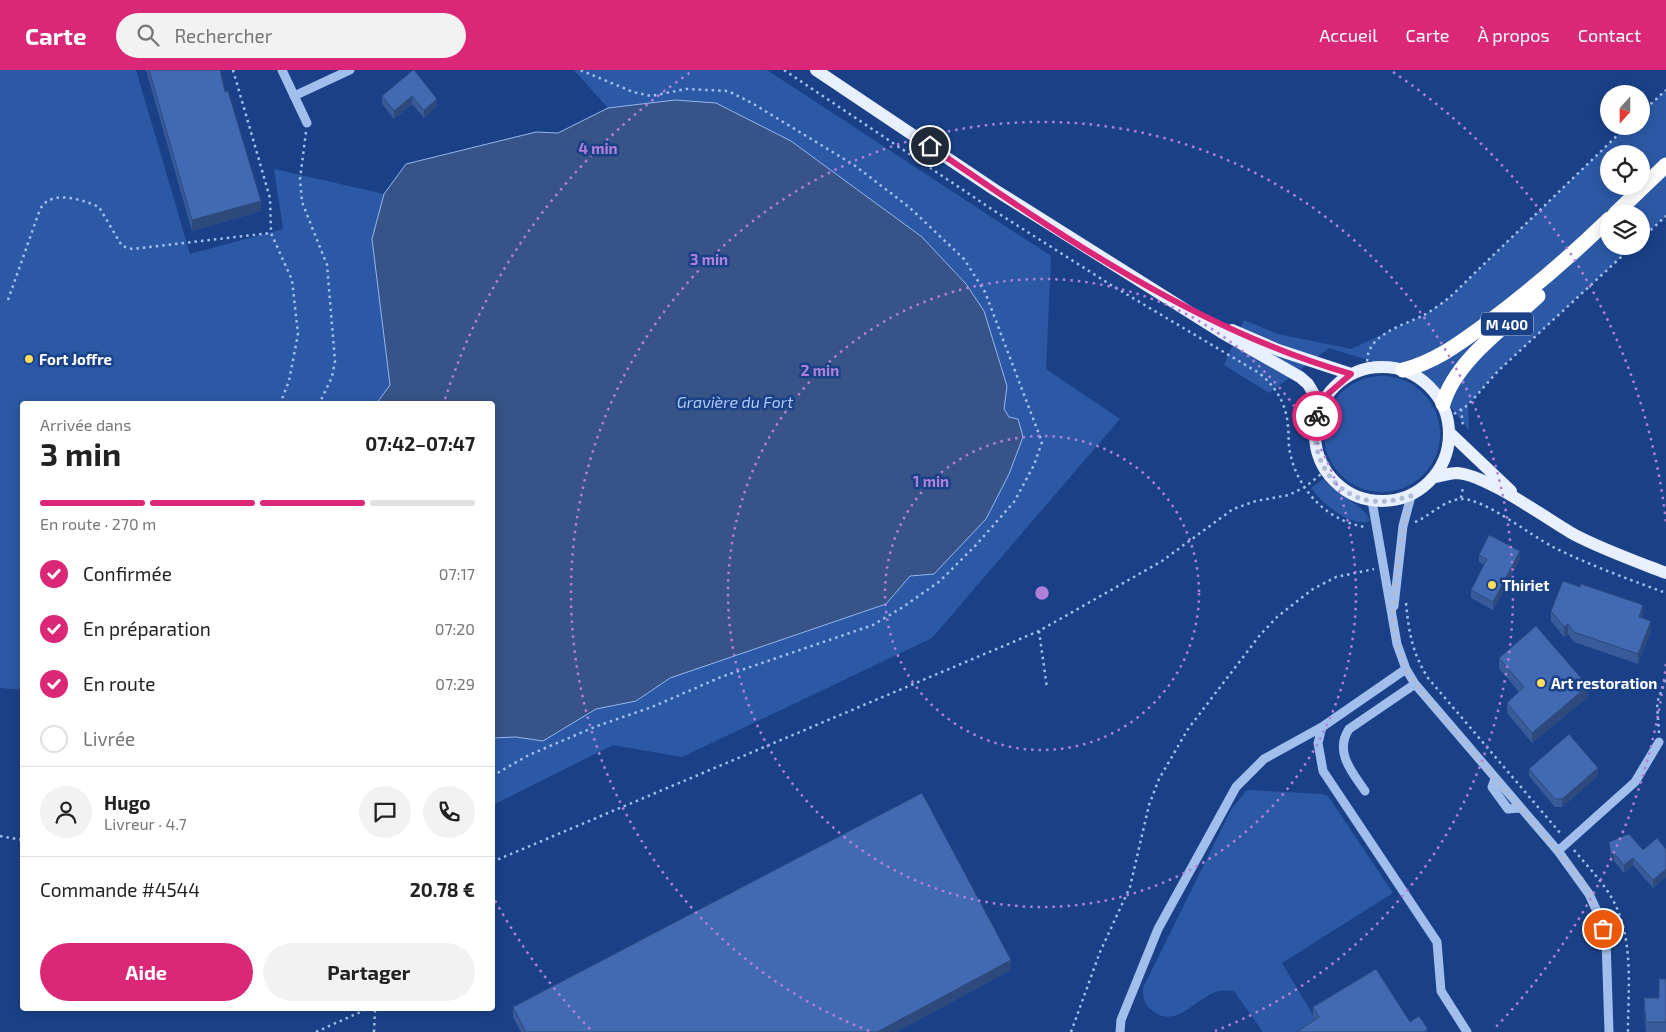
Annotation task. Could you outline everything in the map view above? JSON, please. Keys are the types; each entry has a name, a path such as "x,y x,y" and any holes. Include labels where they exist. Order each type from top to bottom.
{"highway":[{"path":"1624,205 1666,165"},
{"path":"1634,205 1666,175"},
{"name":"M 400","path":"1402,370 1419,366 1437,358 1484,326 1555,269 1600,227"},
{"name":"M 400","path":"1443,404 1446,390 1462,367 1600,237"}],"main road":[{"path":"816,70 995,190 1300,377 1308,384 1321,406"},
{"path":"1175,302 1278,350 1351,374"},
{"path":"1385,367 1402,370 1426,383 1443,404 1450,433 1446,456 1435,477 1424,488 1411,496 1392,501 1372,501 1346,491 1326,471 1319,459 1315,432 1321,406 1339,382 1351,374 1368,368 1385,367"},
{"path":"1450,433 1524,504"},
{"path":"1435,477 1456,473 1468,475 1524,504 1574,534 1612,552 1666,573"}],"street":[{"path":"282,70 308,123"},
{"path":"294,96 350,70"},
{"path":"1393,616 1403,526 1411,496"},
{"path":"1372,501 1397,644 1406,669 1415,684 1581,879 1601,920 1608,962 1609,1032"},
{"path":"1120,1032 1121,1020 1158,929 1236,787 1264,759 1322,727 1406,669"},
{"path":"1365,791 1346,762 1343,745 1344,736 1349,729 1415,684"},
{"path":"1322,727 1318,743 1323,771 1437,942 1441,991 1467,1032"},
{"path":"1558,851 1635,782 1660,742"}],"path":[{"path":"233,70 270,198 271,233 292,280 298,334 289,381 281,401"},
{"path":"495,774 529,755 597,726 652,707 722,677 873,625 903,607 940,581 976,545 1014,502 1034,465 1042,442 985,292 964,259 909,207 854,165 752,103 728,91 686,89 651,96 633,92 580,70"},
{"path":"784,70 993,210 1102,279 1260,373 1273,386 1283,403 1288,426 1290,455 1296,472 1313,499 1338,518 1355,526 1370,528"},
{"path":"1650,105 1666,90"},
{"path":"308,123 300,179 302,202 328,265 335,361 332,377 321,401"},
{"path":"1368,368 1366,360 1370,345 1388,331 1426,314 1450,297 1619,135"},
{"path":"8,300 38,215 43,204 52,199 74,199 99,208 122,246 132,248 271,233"},
{"path":"1650,231 1666,216"},
{"path":"1469,434 1463,426 1461,409 1498,371 1623,255"},
{"path":"495,861 1039,632 1162,561 1233,509 1256,501 1289,495 1305,487 1326,471"},
{"path":"1461,499 1464,485"},
{"path":"1409,525 1423,519 1446,503 1461,499 1484,506 1553,547 1588,563 1666,593"},
{"path":"1071,1032 1100,952 1130,886 1149,805 1173,752 1188,729 1260,635 1277,617 1314,589 1336,577 1374,569"},
{"path":"1406,599 1409,635 1418,660 1428,678 1568,842 1601,882 1614,903 1627,946 1628,1032"},
{"path":"1039,632 1047,688"},
{"path":"1660,742 1657,703 1666,677"},
{"path":"0,836 20,840"},
{"path":"316,1032 363,1011"},
{"path":"374,1011 374,1032"}],"shaded area":[{"path":"0,70 136,70 190,254 283,229 274,169 384,194 372,239 390,385 378,401 20,401 20,690 0,688"},
{"path":"574,70 767,70 1051,256 1046,369 1120,419 932,638 682,757 613,745 495,804 495,737 516,737 543,741 596,709 636,701 670,678 886,604 910,576 934,574 1009,417 1004,409 1007,386 984,311 966,284 922,237 791,141 716,103 675,100 608,108"},
{"path":"1666,90 1666,216 1650,231 1650,205 1600,205 1600,255 1623,255 1498,371 1468,405 1469,430 1427,378 1329,348 1269,393 1224,365 1244,320 1278,334 1351,349 1426,314 1450,297 1600,152 1600,195 1650,195 1650,145 1607,145 1618,135 1650,135 1650,105"},
{"path":"1382,376 1404,380 1423,393 1436,412 1440,434 1436,456 1423,475 1404,488 1382,492 1360,488 1341,475 1328,456 1324,434 1328,412 1341,393 1360,380"},
{"path":"1323,479 1363,510 1370,521 1362,522 1345,518 1329,507 1311,488"},
{"path":"1247,790 1322,794 1328,796 1393,893 1282,963 1319,1025 1309,1032 1263,1032 1234,991 1221,991 1211,994 1187,1010 1170,1017 1162,1016 1153,1011 1146,1004 1144,998 1143,988 1232,808"}],"water":[{"name":"Gravière du Fort","path":"675,100 716,103 791,141 922,237 966,284 984,311 1007,386 1004,409 1009,417 1018,419 1023,437 1009,474 986,519 934,574 910,576 886,604 670,678 636,701 596,709 543,741 516,737 495,738 495,401 378,401 390,385 372,239 384,194 406,164 536,132 558,133 608,108"}],"building":[{"path":"149,70 220,70 225,92 228,91 261,201 192,220"},
{"path":"413,70 437,99 424,110 412,96 394,111 382,96"},
{"name":"Thiriet","path":"1489,535 1520,551 1493,602 1471,590 1487,559 1479,555"},
{"path":"1563,581 1580,587 1581,584 1643,605 1639,617 1651,621 1638,654 1574,632 1568,624 1564,627 1551,611"},
{"path":"1536,626 1588,686 1532,733 1507,703 1524,687 1499,658"},
{"path":"1569,734 1598,768 1562,799 1555,799 1529,769"},
{"path":"922,793 1011,960 877,1032 526,1032 513,1007"},
{"path":"1629,834 1643,850 1657,838 1666,849 1666,869 1653,880 1633,858 1624,865 1614,853 1611,854 1609,842"},
{"path":"1376,969 1410,1022 1419,1016 1428,1029 1424,1032 1297,1032 1319,1017 1313,1007"},
{"path":"1659,979 1666,979 1666,1022 1646,1022 1644,998 1659,998"}],"way so far":[{"path":"1317,416 1315,432 1319,459 1334,482 1358,498 1372,501 1392,501 1411,496 1403,526 1393,616 1397,644 1406,669 1415,684 1581,879 1590,894 1603,929"}],"place":[{"name":"Fort Joffre","path":"29,359"},
{"name":"Thiriet","path":"1492,585"},
{"name":"Art restoration","path":"1541,683"}],"route":[{"path":"930,146 995,190 1175,302 1278,350 1351,374 1339,382 1329,393 1317,416"}]}
